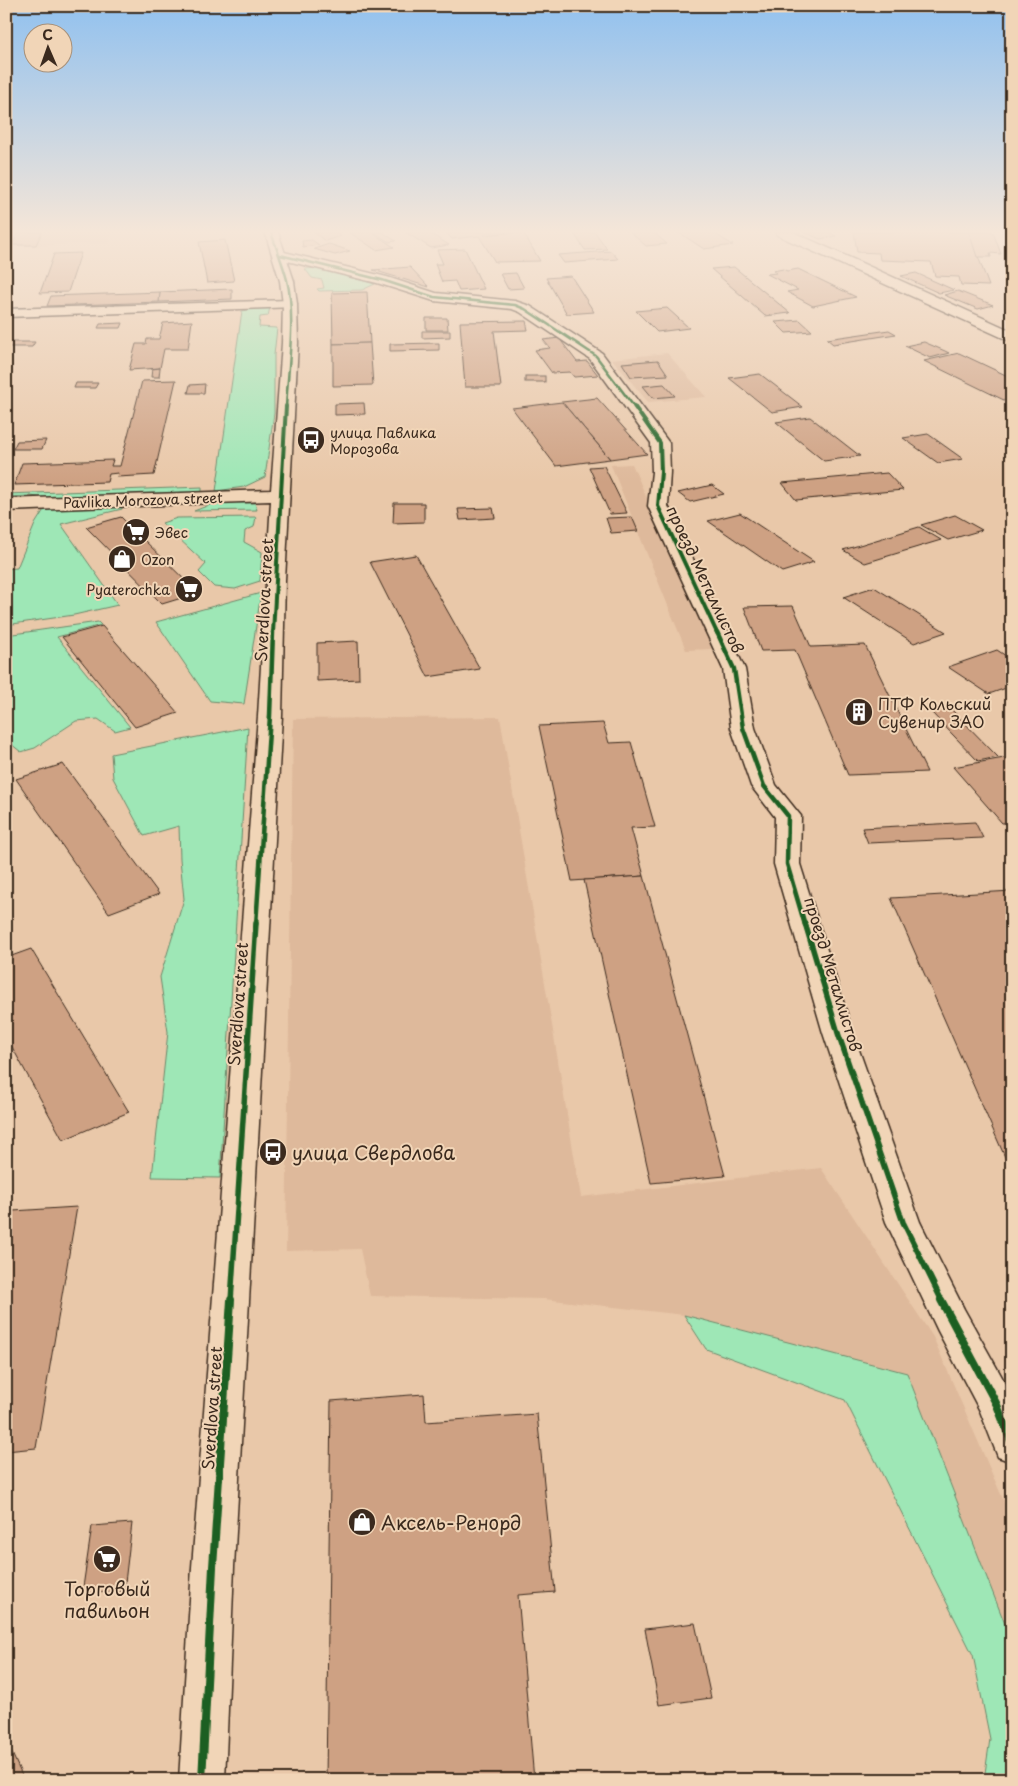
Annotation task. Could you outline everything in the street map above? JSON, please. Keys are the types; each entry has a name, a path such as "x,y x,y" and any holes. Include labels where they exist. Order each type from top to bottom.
{"street":[{"name":"Sverdlova street","path":"202,1780 214,1558 270,716 280,495 288,387 290,315"},
{"name":"проезд Металлистов","path":"533,315 596,356 660,443 661,472 658,506 734,669 743,728 764,786 788,816 787,864 838,1032 903,1222 951,1320 997,1406 1012,1444"},
{"path":"965,315 1012,337"},
{"name":"Pavlika Morozova street","path":"6,505 280,495"}],"shaded area":[{"path":"667,353 706,397 648,402 612,359"},
{"path":"632,464 712,649 686,650 611,465"},
{"path":"500,717 581,1197 821,1168 933,1337 1012,1520 1012,1642 907,1373 684,1315 544,1299 370,1296 360,1249 286,1251 293,719"}],"green space":[{"path":"241,315 268,315 260,317 259,327 277,328 274,355 274,413 265,477 244,487 216,491"},
{"path":"202,487 202,492 48,498 30,496 6,497 6,494"},
{"path":"217,502 255,503 257,510 194,511"},
{"path":"122,505 122,509 61,524 118,605 74,615 6,625 6,569 17,568 35,524 45,508"},
{"path":"256,517 254,527 245,531 244,542 262,552 260,581 235,589 214,587 199,572 206,564 162,523 177,518"},
{"path":"261,593 244,704 210,701 156,622"},
{"path":"98,622 101,625 57,637 130,727 115,731 98,719 76,721 35,748 21,752 6,740 6,635"},
{"path":"248,727 220,1178 152,1177 168,1032 160,977 184,899 179,826 144,836 113,778 111,754"},
{"path":"684,1315 907,1373 1012,1642 1012,1780 984,1780 990,1739 973,1655 845,1400 706,1349"}],"building":[{"path":"332,315 368,315 370,343 333,344"},
{"path":"640,315 675,315 689,328 657,332"},
{"path":"426,318 447,318 448,330 426,330"},
{"path":"800,320 812,331 786,333 775,322"},
{"path":"192,321 188,349 164,349 160,368 129,370 136,344 146,344 147,339 159,339 163,323"},
{"path":"526,321 528,330 494,331 501,387 465,387 460,322"},
{"path":"123,323 121,328 98,328 100,324"},
{"path":"889,330 896,334 833,344 827,339"},
{"path":"422,331 450,331 450,337 422,338"},
{"path":"559,338 577,362 587,361 598,375 574,377 570,372 552,373 535,350 550,348 543,340"},
{"path":"6,342 35,342 32,347 6,347"},
{"path":"924,342 949,353 930,358 905,346"},
{"path":"370,343 373,385 333,386 333,344"},
{"path":"439,343 439,350 390,351 390,344"},
{"path":"959,353 1012,378 1012,404 924,361"},
{"path":"658,360 668,375 631,377 622,363"},
{"path":"160,368 159,377 151,377 152,369"},
{"path":"760,374 803,407 772,412 729,378"},
{"path":"525,376 545,376 545,382 525,382"},
{"path":"176,380 154,475 117,477 118,473 109,474 107,482 14,485 22,463 113,460 111,466 120,466 142,381"},
{"path":"76,383 98,383 95,388 74,388"},
{"path":"205,384 204,393 188,393 190,385"},
{"path":"664,384 675,396 653,398 643,386"},
{"path":"597,398 647,454 610,459 562,402"},
{"path":"562,402 610,459 556,466 512,408"},
{"path":"364,403 365,414 335,415 335,404"},
{"path":"810,417 860,456 824,461 776,422"},
{"path":"928,434 963,459 938,463 903,438"},
{"path":"46,440 42,449 13,449 17,441"},
{"path":"604,466 627,513 610,514 589,467"},
{"path":"887,473 903,490 796,500 782,483"},
{"path":"712,485 724,494 690,502 678,493"},
{"path":"394,503 424,503 424,522 393,523"},
{"path":"493,508 495,518 460,520 458,509"},
{"path":"740,513 814,562 782,572 708,521"},
{"path":"955,515 982,530 948,540 921,525"},
{"path":"121,517 198,593 162,604 86,527"},
{"path":"632,517 638,531 611,533 606,518"},
{"path":"919,527 941,540 865,563 843,550"},
{"path":"416,555 480,669 428,677 370,562"},
{"path":"874,587 946,632 914,643 843,597"},
{"name":"ПТФ Кольский Сувенир ЗАО","path":"793,606 811,647 865,645 927,772 848,775 795,650 761,651 744,607"},
{"path":"102,626 178,713 135,727 62,637"},
{"path":"358,641 359,679 317,681 317,643"},
{"path":"997,650 1012,660 1012,686 989,694 948,667"},
{"path":"950,708 998,757 978,761 931,712"},
{"path":"603,723 609,743 631,742 655,827 631,828 644,876 572,881 539,726"},
{"path":"1004,758 1012,766 1012,822 1002,823 953,767"},
{"path":"63,764 159,894 109,913 16,779"},
{"path":"975,822 983,838 868,843 862,828"},
{"path":"644,876 725,1176 651,1183 584,880"},
{"path":"1012,891 1012,1173 891,898"},
{"path":"31,949 129,1112 63,1140 6,1036 6,958"},
{"path":"77,1207 36,1448 6,1451 6,1244 13,1211"},
{"path":"424,1394 426,1422 537,1414 555,1592 518,1595 534,1780 326,1780 331,1401"},
{"name":"Торговый павильон","path":"132,1523 124,1591 82,1594 92,1526"},
{"path":"695,1623 711,1698 659,1705 645,1629"},
{"path":"6,1740 24,1780 6,1780"}],"cycle path":[{"path":"202,1780 213,1567 270,716 275,580 290,343 290,315"},
{"path":"535,315 596,356 660,443 661,472 658,506 734,669 743,728 764,786 788,816 787,864 838,1033 903,1222 951,1320 997,1405 1012,1444"}],"place":[{"name":"улица Павлика Морозова","path":"311,440"},
{"name":"Эвес","path":"136,532"},
{"name":"Ozon","path":"122,559"},
{"name":"Pyaterochka","path":"189,589"},
{"name":"ПТФ Кольский Сувенир ЗАО","path":"859,712"},
{"name":"улица Свердлова","path":"273,1152"},
{"name":"Аксель-Ренорд","path":"362,1522"},
{"name":"Торговый павильон","path":"107,1559"}]}
